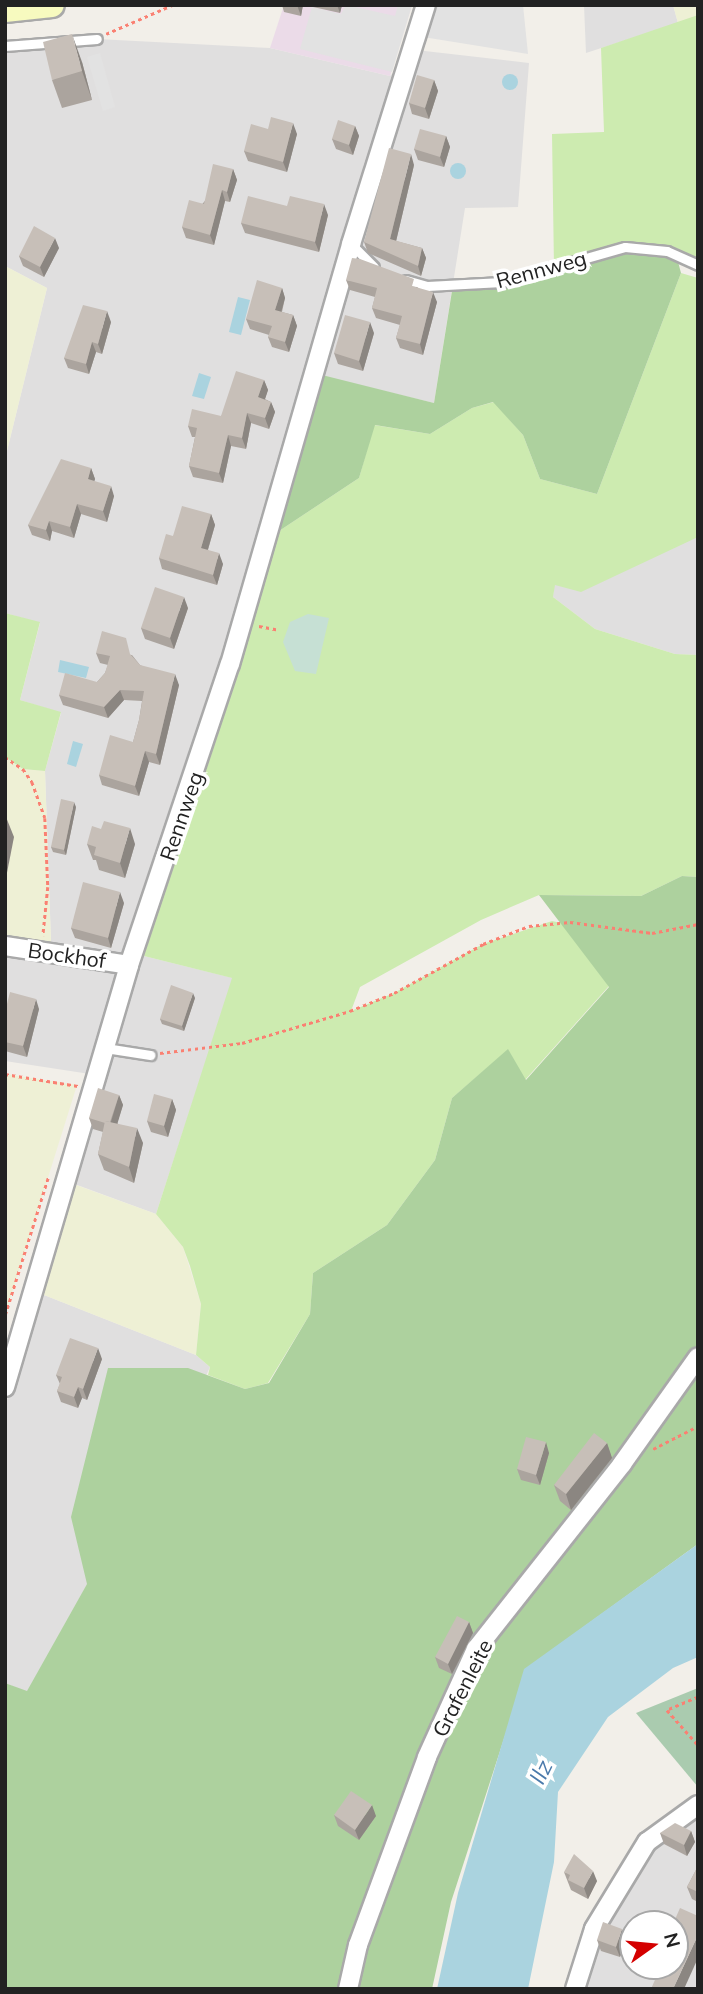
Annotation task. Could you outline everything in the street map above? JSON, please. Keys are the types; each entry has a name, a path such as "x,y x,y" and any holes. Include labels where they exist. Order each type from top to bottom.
{"street":[{"path":"5,10 52,5"},
{"name":"Rennweg","path":"5,1387 129,965 242,622 351,244 426,5"},
{"name":"Bockhof","path":"5,946 129,965"},
{"name":"Grafenleite","path":"348,1989 358,1945 428,1757 476,1649 622,1464 698,1357"},
{"path":"575,1989 594,1928 647,1842 698,1805"}],"lane":[{"path":"5,46 97,39"},
{"path":"351,244 367,263 387,273"},
{"name":"Rennweg","path":"397,277 427,286 502,282 625,247 667,251 698,265"},
{"path":"105,1048 150,1055"}],"path":[{"path":"97,39 172,5"},
{"path":"242,622 279,630"},
{"path":"5,757 23,769 32,782 45,818 48,887 42,950"},
{"path":"150,1055 242,1043 350,1011 394,993 483,944 529,926 570,922 652,933 698,924"},
{"path":"5,1074 77,1086 73,1098"},
{"path":"5,1315 48,1177"},
{"path":"622,1464 698,1426"},
{"path":"698,1697 667,1710 698,1745"}],"shaded area":[{"path":"284,5 412,5 390,76 270,48"},
{"path":"346,5 395,16 398,5 412,5 392,72 300,49 312,7 341,14"},
{"path":"433,5 523,5 528,54 423,37"},
{"path":"584,5 673,5 678,23 586,53"},
{"path":"97,39 270,48 390,76 416,50 529,63 518,207 465,208 434,403 322,376 144,956 233,978 156,1214 69,1182 103,1076 5,1061 5,943 51,942 45,771 61,713 20,700 40,623 5,613 5,459 47,288 5,266 5,46"},
{"path":"100,53 115,107 103,111 87,57"},
{"path":"698,537 698,655 675,654 595,629 553,597 554,585"},
{"path":"39,1293 196,1355 210,1367 178,1438 118,1529 27,1692 5,1683 5,1407"},
{"path":"698,1806 698,1989 581,1989 593,1937 652,1827"}],"green space":[{"path":"673,5 698,5 698,15 678,23"},
{"path":"698,15 698,265 667,251 625,247 554,268 552,134 604,132 601,48"},
{"path":"641,252 677,258 681,273 597,494 540,479 523,435 493,402 472,408 430,434 375,425 359,478 273,535 322,375 434,403 452,291 512,285 604,255"},
{"path":"5,266 47,288 5,459"},
{"path":"681,273 698,278 698,537 581,592 555,585 553,597 595,629 675,654 698,655 698,877 682,876 641,896 539,895 481,920 360,987 351,1011 394,993 483,944 552,921 561,923 609,986 525,1080 508,1050 452,1098 435,1160 387,1225 313,1273 310,1314 268,1383 245,1389 208,1375 210,1367 196,1355 201,1304 190,1266 183,1247 156,1214 232,978 144,956 273,535 359,478 374,425 430,434 472,408 494,402 523,435 540,479 597,494"},
{"path":"5,613 40,622 20,700 61,712 45,771 23,769 5,757"},
{"path":"308,614 329,618 316,674 295,671 283,642 290,622"},
{"path":"5,757 23,769 45,771 51,942 5,943"},
{"path":"682,876 698,877 698,1544 527,1668 451,1902 432,1989 5,1989 5,1683 27,1691 87,1584 71,1517 108,1368 188,1368 245,1389 269,1383 310,1314 313,1273 387,1225 435,1160 452,1098 508,1049 526,1080 609,987 539,895 641,896"},
{"path":"5,1074 77,1085 5,1315"},
{"path":"65,1181 156,1214 183,1247 201,1304 196,1355 39,1293"},
{"path":"698,1688 698,1787 636,1713"}],"water":[{"path":"510,74 516,76 516,88 510,90 504,88 502,82 504,76"},
{"path":"458,163 466,171 458,179 450,171"},
{"path":"238,297 250,300 241,335 229,332"},
{"path":"199,373 211,377 204,399 192,396"},
{"path":"60,660 89,667 86,678 58,672"},
{"path":"73,741 83,744 76,767 67,764"},
{"name":"Ilz","path":"698,1544 698,1657 673,1668 608,1717 558,1792 554,1862 528,1989 437,1989 458,1893 524,1669"}],"building":[{"path":"72,34 82,71 52,80 43,42"},
{"path":"417,75 434,80 425,108 409,103"},
{"path":"271,117 293,123 283,162 244,151 251,124 268,129"},
{"path":"338,120 355,126 349,145 332,139"},
{"path":"420,129 446,136 440,157 414,149"},
{"path":"389,148 411,154 390,239 422,248 418,266 364,242"},
{"path":"213,164 233,169 227,192 222,190 210,235 182,227 189,200 204,204"},
{"path":"248,196 287,206 290,196 324,204 315,242 241,223"},
{"path":"34,226 55,238 40,267 19,256"},
{"path":"352,258 414,279 412,286 433,292 420,344 396,338 402,316 372,308 377,288 346,280"},
{"path":"257,280 282,288 275,310 293,315 285,342 268,337 272,326 246,319"},
{"path":"83,305 107,311 98,344 92,342 86,364 64,358"},
{"path":"345,315 370,322 359,361 334,353"},
{"path":"236,371 264,380 258,397 271,402 265,418 247,413 242,438 228,435 219,473 189,466 197,428 188,426 192,409 221,416"},
{"path":"61,459 91,468 88,479 111,486 103,511 77,504 70,527 49,521 46,530 28,525"},
{"path":"182,506 211,514 201,548 219,553 213,575 159,558 166,534 173,536"},
{"path":"155,587 184,597 170,638 141,628"},
{"path":"102,631 126,638 130,654 140,665 175,674 156,754 145,751 135,786 99,775 110,735 133,742 144,691 120,690 104,707 59,695 65,673 97,682 105,673 110,656 96,653"},
{"path":"61,799 74,802 64,850 51,847"},
{"path":"104,821 130,828 120,863 94,855 96,847 87,844 92,826 101,829"},
{"path":"83,882 120,892 108,938 71,928"},
{"path":"171,985 193,993 182,1026 160,1019"},
{"path":"10,992 36,999 23,1046 5,1042 5,1012"},
{"path":"98,1088 119,1095 110,1122 89,1118"},
{"path":"154,1094 172,1099 164,1126 147,1121"},
{"path":"105,1121 137,1128 129,1167 98,1154"},
{"path":"70,1338 98,1348 83,1389 78,1387 74,1397 57,1391 62,1377 56,1375"},
{"path":"594,1433 607,1443 566,1494 554,1485"},
{"path":"526,1437 546,1442 536,1475 517,1469"},
{"path":"457,1616 469,1622 448,1664 435,1657"},
{"path":"351,1791 372,1805 355,1830 334,1815"},
{"path":"675,1823 691,1831 684,1845 660,1833"},
{"path":"574,1854 593,1871 584,1888 568,1880 570,1875 564,1872"},
{"path":"698,1866 698,1892 687,1887"},
{"path":"689,1912 698,1916 698,1935 689,1954"},
{"path":"603,1922 619,1928 616,1947 597,1940"},
{"path":"655,1980 677,1980 673,1989 651,1989"}]}
